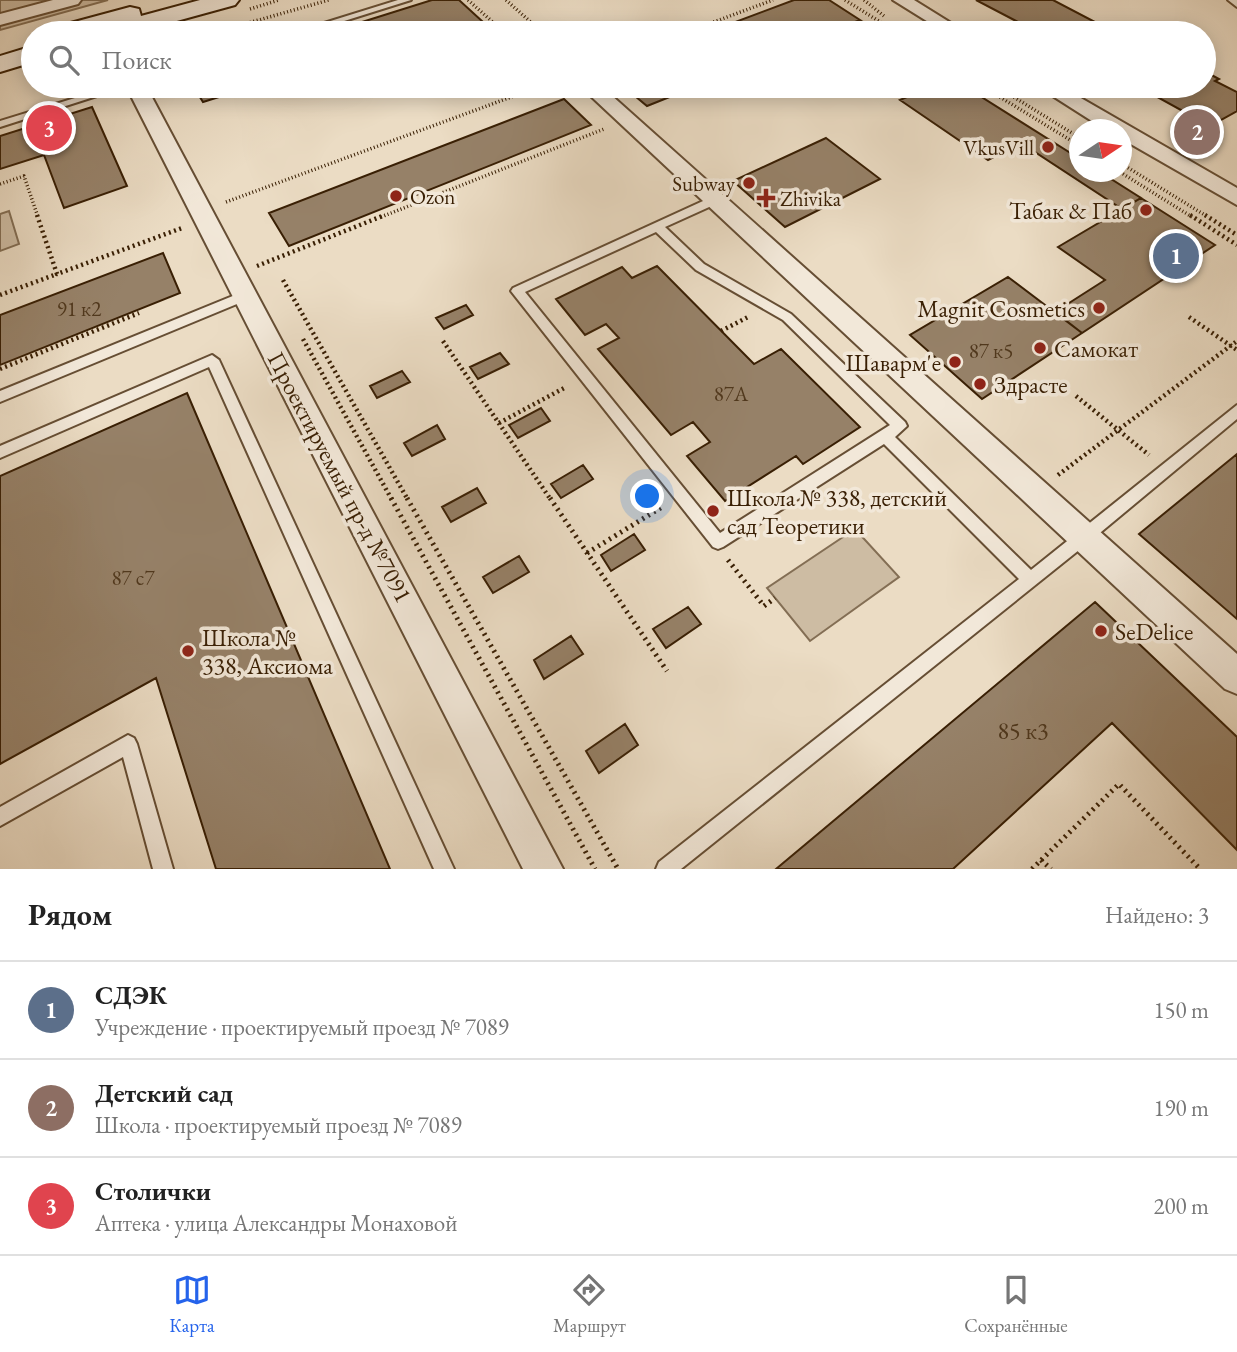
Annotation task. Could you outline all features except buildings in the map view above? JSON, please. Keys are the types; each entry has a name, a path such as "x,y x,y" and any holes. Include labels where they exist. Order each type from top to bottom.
{"main road":[{"path":"105,21 183,0"},
{"path":"151,21 227,0"},
{"path":"0,50 21,44"},
{"path":"0,64 21,58"}],"street":[{"path":"0,20 72,0"},
{"path":"902,0 938,21"},
{"name":"Проектируемый пр-д №7091","path":"142,98 202,211 249,282 544,869"},
{"path":"603,98 1237,677"},
{"path":"1067,98 1102,119"},
{"path":"1132,136 1237,198"}],"lane":[{"path":"337,21 407,0"},
{"path":"1232,0 1237,4"},
{"path":"0,124 85,98"},
{"path":"657,226 699,267 788,317 900,426 718,542 517,291 657,226 714,200"},
{"path":"0,397 249,282"},
{"path":"0,452 212,360 444,869"},
{"path":"666,869 1084,537 1237,411"},
{"path":"884,435 1030,580"},
{"path":"0,817 128,744 163,869"}],"path":[{"path":"256,21 329,0"},
{"path":"468,0 492,21"},
{"path":"506,0 529,21"},
{"path":"716,21 773,0"},
{"path":"845,0 879,21"},
{"path":"202,211 508,98"},
{"path":"1002,98 1069,139"},
{"path":"1015,98 1069,131"},
{"path":"249,282 261,264 627,120"},
{"path":"1132,170 1237,235"},
{"path":"0,184 24,176 57,274"},
{"path":"1132,179 1237,245"},
{"path":"220,190 232,212"},
{"path":"0,295 151,239"},
{"path":"255,254 261,264"},
{"path":"249,282 261,264"},
{"path":"283,280 618,869"},
{"path":"0,369 149,309"},
{"path":"1189,317 1237,350"},
{"path":"298,330 595,869"},
{"path":"443,341 667,671"},
{"path":"1034,492 1237,341"},
{"path":"499,423 586,377"},
{"path":"1076,397 1166,469"},
{"path":"587,553 681,496"},
{"path":"718,542 719,550 764,606 775,598"},
{"path":"1031,869 1119,784 1200,869"},
{"path":"1041,860 1051,869"}],"shaded area":[{"path":"0,0 108,0 32,21 21,21 21,24 0,30"},
{"path":"9,211 19,244 0,251 0,214"},
{"path":"855,529 899,577 810,641 767,588"}],"place":[{"name":"Столички","path":"49,128"},
{"name":"Детский сад","path":"1197,132"},
{"name":"VkusVill","path":"1048,147"},
{"name":"Subway","path":"749,183"},
{"name":"Ozon","path":"396,196"},
{"name":"Zhivika","path":"766,198"},
{"name":"Табак & Паб","path":"1146,210"},
{"name":"СДЭК","path":"1176,256"},
{"name":"Magnit Cosmetics","path":"1099,308"},
{"name":"Самокат","path":"1040,348"},
{"name":"Шаварм'е","path":"955,362"},
{"name":"Здрасте","path":"980,384"},
{"name":"Школа № 338, детский сад Теоретики","path":"713,511"},
{"name":"SeDelice","path":"1101,631"},
{"name":"Школа № 338, Аксиома","path":"188,651"}]}
